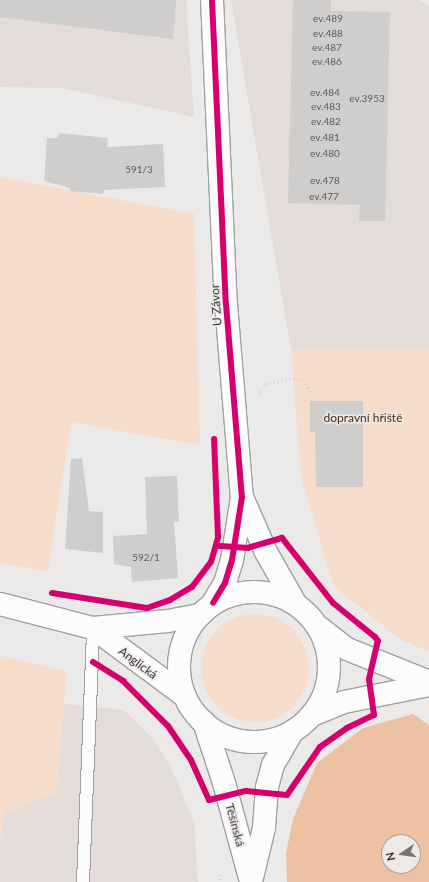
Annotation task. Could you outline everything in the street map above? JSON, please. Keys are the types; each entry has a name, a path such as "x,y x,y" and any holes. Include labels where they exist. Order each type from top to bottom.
{"street":[{"name":"U Závor","path":"185,696 180,677 180,657 186,635 225,583 232,560 242,497 226,304 212,0"},
{"name":"U Závor","path":"242,497 266,552 295,603"},
{"name":"Anglická","path":"0,604 93,628 168,621 206,609 233,594 254,591 276,594 295,603"},
{"path":"295,603 318,627 346,649 429,682"},
{"path":"312,716 323,698 330,672 328,649 318,627"},
{"name":"Anglická","path":"93,628 185,696"},
{"path":"185,696 204,722 225,736 247,742 269,741 292,732 312,716 344,702 429,685"},
{"name":"Těšínská","path":"204,722 224,783 251,882"},
{"name":"Těšínská","path":"251,882 264,828 267,787 273,765 292,732"}],"lane":[{"path":"83,882 93,628"}],"path":[{"path":"257,400 266,384 284,378 304,380 311,394"}],"shaded area":[{"path":"0,0 186,0 194,117 62,88 0,87"},
{"path":"231,0 418,0 429,6 429,349 291,350"},
{"path":"64,704 124,710 153,739 169,763 194,822 198,882 0,882 0,842 4,813 56,792"},
{"path":"413,714 429,725 429,882 287,882 286,853 293,819 317,763 363,728"}],"green space":[{"path":"0,177 194,214 200,445 71,422 48,571 0,563"},
{"name":"dopravní hřiště","path":"429,349 429,651 403,641 338,590 332,582 301,476 291,350"},
{"path":"255,614 276,618 294,629 305,647 309,668 305,689 294,707 276,718 255,722 234,718 216,707 205,689 201,668 205,647 216,629 234,618"},
{"path":"0,656 67,671 56,792 4,813 0,842"}],"building":[{"path":"0,0 176,0 173,39 0,17"},
{"path":"293,0 331,0 331,11 390,12 385,221 359,221 360,205 288,203"},
{"path":"60,133 108,138 107,147 163,144 165,187 104,190 103,194 70,191 70,188 44,181 47,138 57,138"},
{"path":"310,401 363,401 363,487 316,487 315,432 310,432"},
{"path":"82,458 89,511 103,512 103,553 65,549 71,459"},
{"path":"177,476 179,522 174,522 178,578 132,582 131,567 114,564 113,536 147,534 145,477"}],"cycle path":[{"path":"212,0 226,304 242,497 232,560 225,583 213,603"},
{"path":"52,593 147,608 170,600 192,587 211,562 218,537 214,439"},
{"path":"93,662 123,681 168,726 191,760 209,800 246,791 287,795 320,747 347,728 374,715 369,679 378,641 375,637 333,603 282,538 248,548 217,546"}]}
